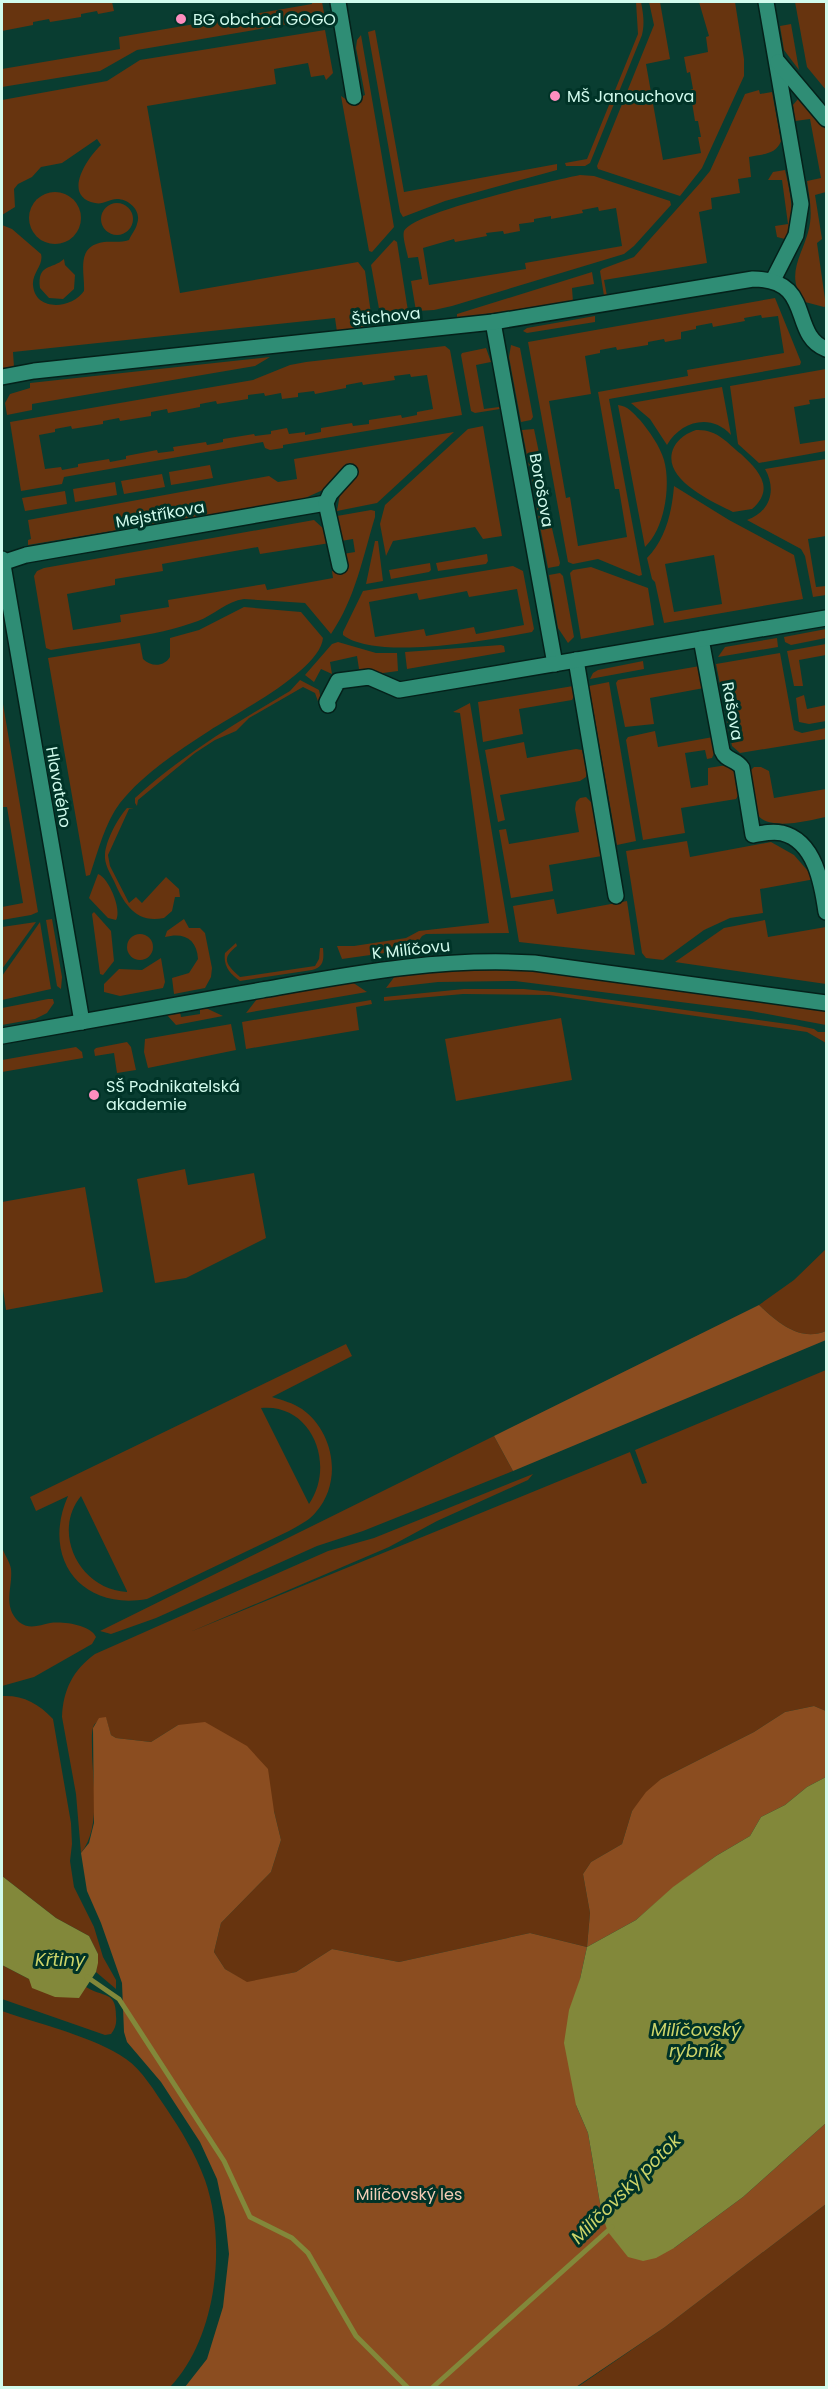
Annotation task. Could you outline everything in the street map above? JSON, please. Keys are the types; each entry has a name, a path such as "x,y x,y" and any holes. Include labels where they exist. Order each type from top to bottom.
{"street":[{"path":"338,2 354,97"},
{"path":"766,2 801,204 796,235 773,280 790,291 814,341 826,349"},
{"path":"776,60 826,119"},
{"name":"Štichova","path":"2,377 46,370 493,322 734,281 773,280"},
{"name":"Borošova","path":"493,322 555,664"},
{"path":"340,566 326,503 350,472"},
{"name":"Mejstříkova","path":"2,562 26,555 326,503"},
{"name":"Hlavatého","path":"2,562 82,1022"},
{"path":"328,705 327,702 338,681 361,677 376,680 399,690 826,618"},
{"name":"Rašova","path":"702,639 722,751 725,757 742,768 753,835 769,832 783,833 803,848 819,873 826,912"},
{"path":"576,660 616,896"},
{"name":"K Milíčovu","path":"2,1036 374,970 444,962 495,960 534,963 826,1003"}],"shaded area":[{"path":"2,2 112,2 114,11 98,14 97,11 81,14 81,17 50,22 49,19 33,22 33,25 2,31"},
{"path":"312,2 322,2 325,18 137,50 100,71 2,87 2,69 120,49 119,37 312,4"},
{"path":"636,2 641,2 644,22 642,35 590,163 585,166 566,166 565,163 587,159 638,34"},
{"path":"649,2 660,2 670,59 646,64 663,160 701,153 698,137 701,137 698,121 695,121 690,90 693,89 690,72 687,73 684,57 708,52 706,37 709,36 699,2 735,2 744,59 744,76 702,168 680,196 598,169 597,166 654,25"},
{"path":"795,2 826,2 826,90 807,67"},
{"path":"791,24 799,70 784,50 780,26"},
{"path":"325,30 333,73 326,80 324,75 311,77 308,63 274,69 276,84 147,106 180,293 358,262 365,271 373,328 337,332 335,318 13,352 14,367 2,368 2,225 12,229 41,254 41,262 33,281 35,294 47,304 55,305 71,301 84,291 83,268 85,254 89,249 95,244 129,240 136,228 138,215 126,201 117,199 95,203 85,199 80,193 80,176 90,158 101,145 97,139 62,163 41,167 32,177 18,184 14,189 15,207 2,215 2,100 107,81 140,60"},
{"path":"375,30 404,192 557,164 557,170 445,201 403,217 400,212 368,32"},
{"path":"361,35 394,227 372,252 369,251 341,96 350,102 365,95 356,48 357,40"},
{"path":"759,90 760,94 772,92 781,141 779,146 772,151 749,157 751,177 738,179 740,193 711,198 712,209 699,212 707,263 604,280 607,296 604,296 600,271 634,257 701,182 710,171 745,94"},
{"path":"798,99 805,102 826,130 826,192 815,195 822,239 817,243 826,306 824,307 805,302 798,291 796,282 797,263 810,223 807,181 821,178 810,119 795,121 793,105"},
{"path":"785,170 792,214 785,239 777,237 775,226 788,224 782,180 768,180 773,172"},
{"path":"580,175 594,176 670,201 671,205 624,254 452,306 416,311 411,281 422,279 418,257 408,258 404,240 404,231 413,223 457,206","holes":["598,207 599,211 616,208 622,246 525,263 526,269 429,285 423,248 454,239 455,242 487,236 486,233 503,231 504,234 520,231 519,224 534,222 534,219 551,216 551,219 583,213 582,210"]},
{"path":"50,192 60,192 74,199 81,218 74,237 60,244 50,244 40,240 33,233 29,223 29,213 33,203 40,196"},
{"path":"117,203 128,208 133,219 128,230 117,235 106,230 101,219 106,208"},
{"path":"394,240 397,242 408,311 382,316 371,265"},
{"path":"64,259 65,265 75,275 74,289 63,299 49,298 40,288 41,274 46,268"},
{"path":"592,272 594,284 572,288 573,302 457,318 457,314"},
{"path":"775,298 801,362 800,365 609,399 642,575 639,576 598,559 573,564 568,562 528,342","holes":["761,315 762,318 778,316 784,353 687,370 688,376 598,392 615,489 619,489 627,537 578,546 570,497 566,498 549,401 591,394 585,356 616,347 617,350 648,345 648,342 664,339 665,342 681,339 681,332 696,329 696,326 712,323 713,327 745,321 744,318"]},
{"path":"595,316 595,322 527,333 523,331 527,328"},
{"path":"511,345 520,348 533,417 531,420 521,422 509,357"},
{"path":"445,346 450,350 462,415 283,445 283,448 270,450 265,448 263,442 64,477 62,484 21,491 10,422 253,380 290,365","holes":["410,374 411,377 427,375 433,409 402,418 401,415 369,420 369,424 353,426 352,423 321,428 321,432 305,435 305,432 289,434 287,428 271,431 271,434 223,439 223,442 207,445 206,442 173,447 174,451 158,453 157,450 126,456 126,459 110,462 109,459 78,464 78,467 62,470 61,467 45,469 39,435 55,432 55,429 103,424 103,421 119,418 120,421 151,416 151,412 167,409 168,413 200,407 200,404 216,401 217,404 248,399 248,395 264,393 265,396 281,393 282,399 298,397 298,393 314,391 315,394 346,388 346,385 362,382 363,385 395,380 394,376"]},
{"path":"486,348 491,362 476,365 484,409 499,407 500,409 475,413 471,411 461,355"},
{"path":"270,357 255,366 32,404 32,410 7,415 5,403 10,394 30,388 30,383"},
{"path":"826,369 826,401 825,398 809,400 810,404 794,407 800,444 826,440 826,451 759,463 738,444 730,386"},
{"path":"722,387 731,435 715,424 697,423 680,430 667,445 650,419 631,403"},
{"path":"618,405 630,410 647,429 660,449 666,470 665,506 662,518 652,539 645,547"},
{"path":"483,426 502,536 483,539 475,527 393,541 386,556 380,524 385,505 468,429"},
{"path":"534,429 542,467 530,471 522,430"},
{"path":"696,430 703,430 721,437 758,473 764,487 763,494 752,509 733,512 701,495 680,478 671,458 674,447 684,436"},
{"path":"454,432 377,503 337,511 340,494 357,474 347,464 325,489 303,499 28,545 28,540 31,539 28,520 269,476 278,482 297,479 294,459"},
{"path":"826,459 826,536 808,539 816,587 826,586 826,595 813,597 805,556 801,549 747,520 761,512 769,499 771,492 769,477 765,469"},
{"path":"210,465 213,478 171,485 169,472"},
{"path":"162,474 165,487 124,494 121,481"},
{"path":"532,478 544,478 550,515 548,518 539,520"},
{"path":"115,482 117,495 75,502 73,489"},
{"path":"674,486 729,520 794,555 803,599 664,623 647,558 663,533 670,515","holes":["714,555 722,604 674,612 665,564"]},
{"path":"65,491 67,504 25,511 22,498"},
{"path":"375,511 375,517 358,577 346,607 331,634 305,603 244,599 232,602 198,621 181,627 51,650 46,648 34,576 37,571 44,568 314,520 326,531 330,543 260,554 258,547 162,564 163,571 115,579 115,585 67,594 73,630 121,622 120,615 169,607 168,600 265,584 267,590 333,578 332,571 346,569 343,554 355,552 353,539 341,541 337,516"},
{"path":"551,524 560,563 559,566 548,568 540,526"},
{"path":"375,541 378,541 383,581 366,584"},
{"path":"487,554 486,564 438,571 436,563"},
{"path":"430,563 429,572 391,579 389,570"},
{"path":"513,566 523,571 534,629 532,632 434,646 381,647 359,643 343,635 343,632 363,591","holes":["517,589 524,625 476,634 474,627 426,636 424,629 375,637 369,602 417,593 419,600 467,591 469,597"]},
{"path":"591,567 648,588 654,625 581,639 570,573 573,570"},
{"path":"560,573 563,576 574,637 568,643 558,628 549,575"},
{"path":"244,607 301,612 323,638 318,651 308,664 275,690 185,747 139,782 120,803 110,819 90,875 86,876 48,658 140,643 143,659 157,665 161,664 170,657 170,638 199,630"},
{"path":"826,629 826,638 791,645 785,642 784,637"},
{"path":"777,638 778,647 718,657 725,647"},
{"path":"338,642 376,653 397,653 398,671 383,673 359,669 357,656 330,662 332,674 321,669 314,682 305,675 332,644"},
{"path":"826,644 826,655 799,660 803,686 794,686 787,651"},
{"path":"504,646 505,652 407,669 405,652"},
{"path":"780,653 794,730 802,733 826,728 826,739 740,753 732,746 716,664"},
{"path":"643,661 644,669 590,679 598,670"},
{"path":"700,666 704,688 650,698 654,724 625,727 616,683 618,680"},
{"path":"300,680 319,690 323,709 321,710 315,693 303,687 249,718 236,731 215,740 195,753 138,800 137,806 135,798 171,768 290,691"},
{"path":"609,682 636,841 617,845 589,686"},
{"path":"573,686 572,700 519,709 523,734 483,742 478,702"},
{"path":"804,695 807,709 826,705 826,721 809,724 799,722 796,698"},
{"path":"2,698 38,912 2,920 2,907 23,903 7,807 2,807"},
{"path":"470,703 509,933 426,934 413,949 342,959 337,946 354,946 406,938 419,931 489,923 460,713 453,712"},
{"path":"655,731 658,747 713,737 715,751 712,758 707,759 705,750 685,753 691,788 708,785 708,768 727,765 735,770 739,794 736,799 681,808 685,833 643,840 626,740 628,737"},
{"path":"524,742 527,758 576,749 582,750 587,771 586,777 580,781 500,795 505,820 498,822 485,750"},
{"path":"754,767 761,767 769,771 774,798 826,789 826,817 779,824 762,819 755,810 753,800 750,771"},
{"path":"586,797 592,803 602,856 549,865 553,891 511,898 499,830 506,829 509,844 579,832 576,802"},
{"path":"127,808 134,809 129,809 108,855 110,866 129,903 136,897 142,903 166,877 179,889 180,897 175,897 172,911 164,918 146,918 132,910 122,897 106,865 105,854 110,836"},
{"path":"687,841 690,857 771,842 794,855 815,879 760,889 763,913 730,918 704,930 663,960 646,958 642,953 626,851"},
{"path":"98,874 106,881 116,902 116,920 108,918 89,898"},
{"path":"554,899 557,914 627,901 635,955 519,942 513,906"},
{"path":"94,912 111,931 114,961 103,975 100,974 92,914"},
{"path":"52,919 62,977 61,989 57,986 46,920"},
{"path":"184,919 189,928 200,928 205,933 212,968 211,977 205,988 174,994 172,978 189,973 198,959 195,946 184,936 165,937 167,931"},
{"path":"765,920 768,937 826,927 826,984 675,962 724,928"},
{"path":"36,922 2,969 2,927"},
{"path":"40,922 51,989 2,1000 2,976"},
{"path":"140,934 149,938 153,947 149,956 140,960 131,956 127,947 131,938"},
{"path":"236,943 237,946 228,955 227,962 240,977 315,966 319,959 320,948 323,948 323,959 319,967 312,970 240,981 230,972 225,962 225,953"},
{"path":"161,958 165,982 163,988 120,996 104,992 104,984 119,969 142,970"},
{"path":"474,969 533,970 826,1011 826,1025 751,1011 515,981 438,982 386,988 395,976"},
{"path":"352,982 367,992 246,1013 257,999"},
{"path":"464,989 524,989 553,992 795,1025 826,1032 826,1043 807,1032 549,995 463,994 384,1001 384,997"},
{"path":"53,999 54,1003 47,1013 35,1019 2,1025 2,1008"},
{"path":"371,1000 372,1004 356,1007 359,1030 246,1049 242,1022"},
{"path":"200,1008 223,1016 176,1025 167,1015 180,1012 181,1017 200,1014"},
{"path":"561,1018 572,1080 456,1101 445,1039"},
{"path":"231,1024 236,1050 148,1068 144,1052 145,1039"},
{"path":"127,1042 131,1047 136,1070 117,1073 114,1053 95,1056 96,1048"},
{"path":"76,1047 82,1052 83,1058 2,1072 2,1060"},
{"path":"185,1169 188,1185 254,1173 266,1238 186,1278 155,1283 137,1179"},
{"path":"85,1187 103,1292 6,1310 2,1283 2,1202"},
{"path":"826,1249 826,1331 807,1334 790,1329 759,1305 794,1280"},
{"path":"346,1344 352,1356 272,1397 302,1409 313,1419 328,1444 332,1472 330,1486 316,1512 289,1531 147,1599 123,1601 103,1597 85,1588 72,1575 63,1559 60,1540 61,1518 68,1496 36,1511 30,1497","holes":["261,1408 279,1409 294,1415 306,1426 314,1440 319,1455 320,1472 317,1488 309,1504","81,1496 127,1591 127,1592 110,1589 96,1581 84,1571 75,1557 70,1542 69,1526 72,1511"]},
{"path":"826,1370 826,1711 814,1706 785,1712 754,1732 661,1779 632,1811 622,1844 591,1862 583,1874 590,1913 587,1947 530,1933 399,1962 332,1949 296,1972 247,1983 225,1969 214,1952 221,1923 271,1872 281,1840 274,1811 178,1725 151,1742 116,1738 111,1735 106,1718 94,1725 92,1739 94,1817 88,1842 81,1853 76,1794 62,1717 64,1698 71,1681 87,1660 95,1654 328,1551 374,1538 533,1474 528,1480 437,1521 389,1547 190,1632 630,1452 642,1484 647,1483 635,1450"},
{"path":"494,1436 513,1471 363,1531 317,1546 156,1618 111,1634 100,1631"},
{"path":"2,1547 11,1569 9,1596 11,1610 19,1622 31,1626 69,1623 89,1629 96,1637 92,1644 34,1677 2,1686"},
{"path":"2,1696 30,1701 53,1719 71,1823 70,1861 74,1887 94,1927 103,1957 116,1980 116,1989 96,1972 98,1954 89,1936 56,1918 2,1876"},
{"path":"2,1965 29,1979 78,1998 86,1987 111,1998 115,2008 114,2030 111,2034 105,2035 2,1999"},
{"path":"2,2011 99,2044 126,2059 153,2088 183,2134 197,2161 212,2205 216,2260 213,2289 208,2317 198,2343 186,2367 170,2387 2,2387"},
{"path":"826,2204 826,2387 576,2388 665,2327"}],"green space":[{"path":"759,1305 790,1329 807,1334 826,1331 826,1340 513,1471 494,1436"},
{"path":"814,1706 826,1711 826,1777 807,1787 785,1805 761,1817 750,1836 716,1856 674,1887 636,1920 587,1947 590,1913 583,1874 591,1862 622,1844 632,1811 646,1792 661,1779 754,1732 785,1712"},
{"name":"Milíčovský les","path":"106,1717 111,1735 116,1738 151,1742 178,1725 205,1722 247,1746 268,1769 281,1840 271,1872 221,1923 214,1952 225,1969 247,1982 296,1972 332,1949 399,1962 530,1933 587,1947 580,1979 576,2105 588,2133 602,2215 674,2248 743,2197 826,2123 826,2204 665,2327 576,2387 185,2387 207,2359 223,2307 229,2254 225,2217 217,2179 200,2142 161,2082 127,2042 124,2032 122,1983 87,1891 81,1853 89,1843 94,1823 93,1728 99,1718"}],"water":[{"name":"Milíčovský rybník","path":"826,1777 826,2123 743,2197 674,2248 656,2258 643,2261 628,2257 608,2232 602,2215 588,2133 576,2105 564,2043 569,2010 580,1979 587,1947 636,1920 673,1887 716,1856 750,1836 761,1817 785,1805 807,1787"},
{"name":"Křtiny","path":"2,1876 56,1918 89,1936 98,1954 98,1963 96,1972 79,1998 55,1997 32,1988 29,1979 2,1965"}],"waterway":[{"path":"87,1977 119,1999 224,2161 250,2217 292,2238 308,2253 356,2336 408,2388"},
{"name":"Milíčovský potok","path":"432,2388 612,2227"}],"place":[{"name":"BG obchod GOGO","path":"181,19"},
{"name":"MŠ Janouchova","path":"555,96"},
{"name":"SŠ Podnikatelská akademie","path":"94,1095"}]}
